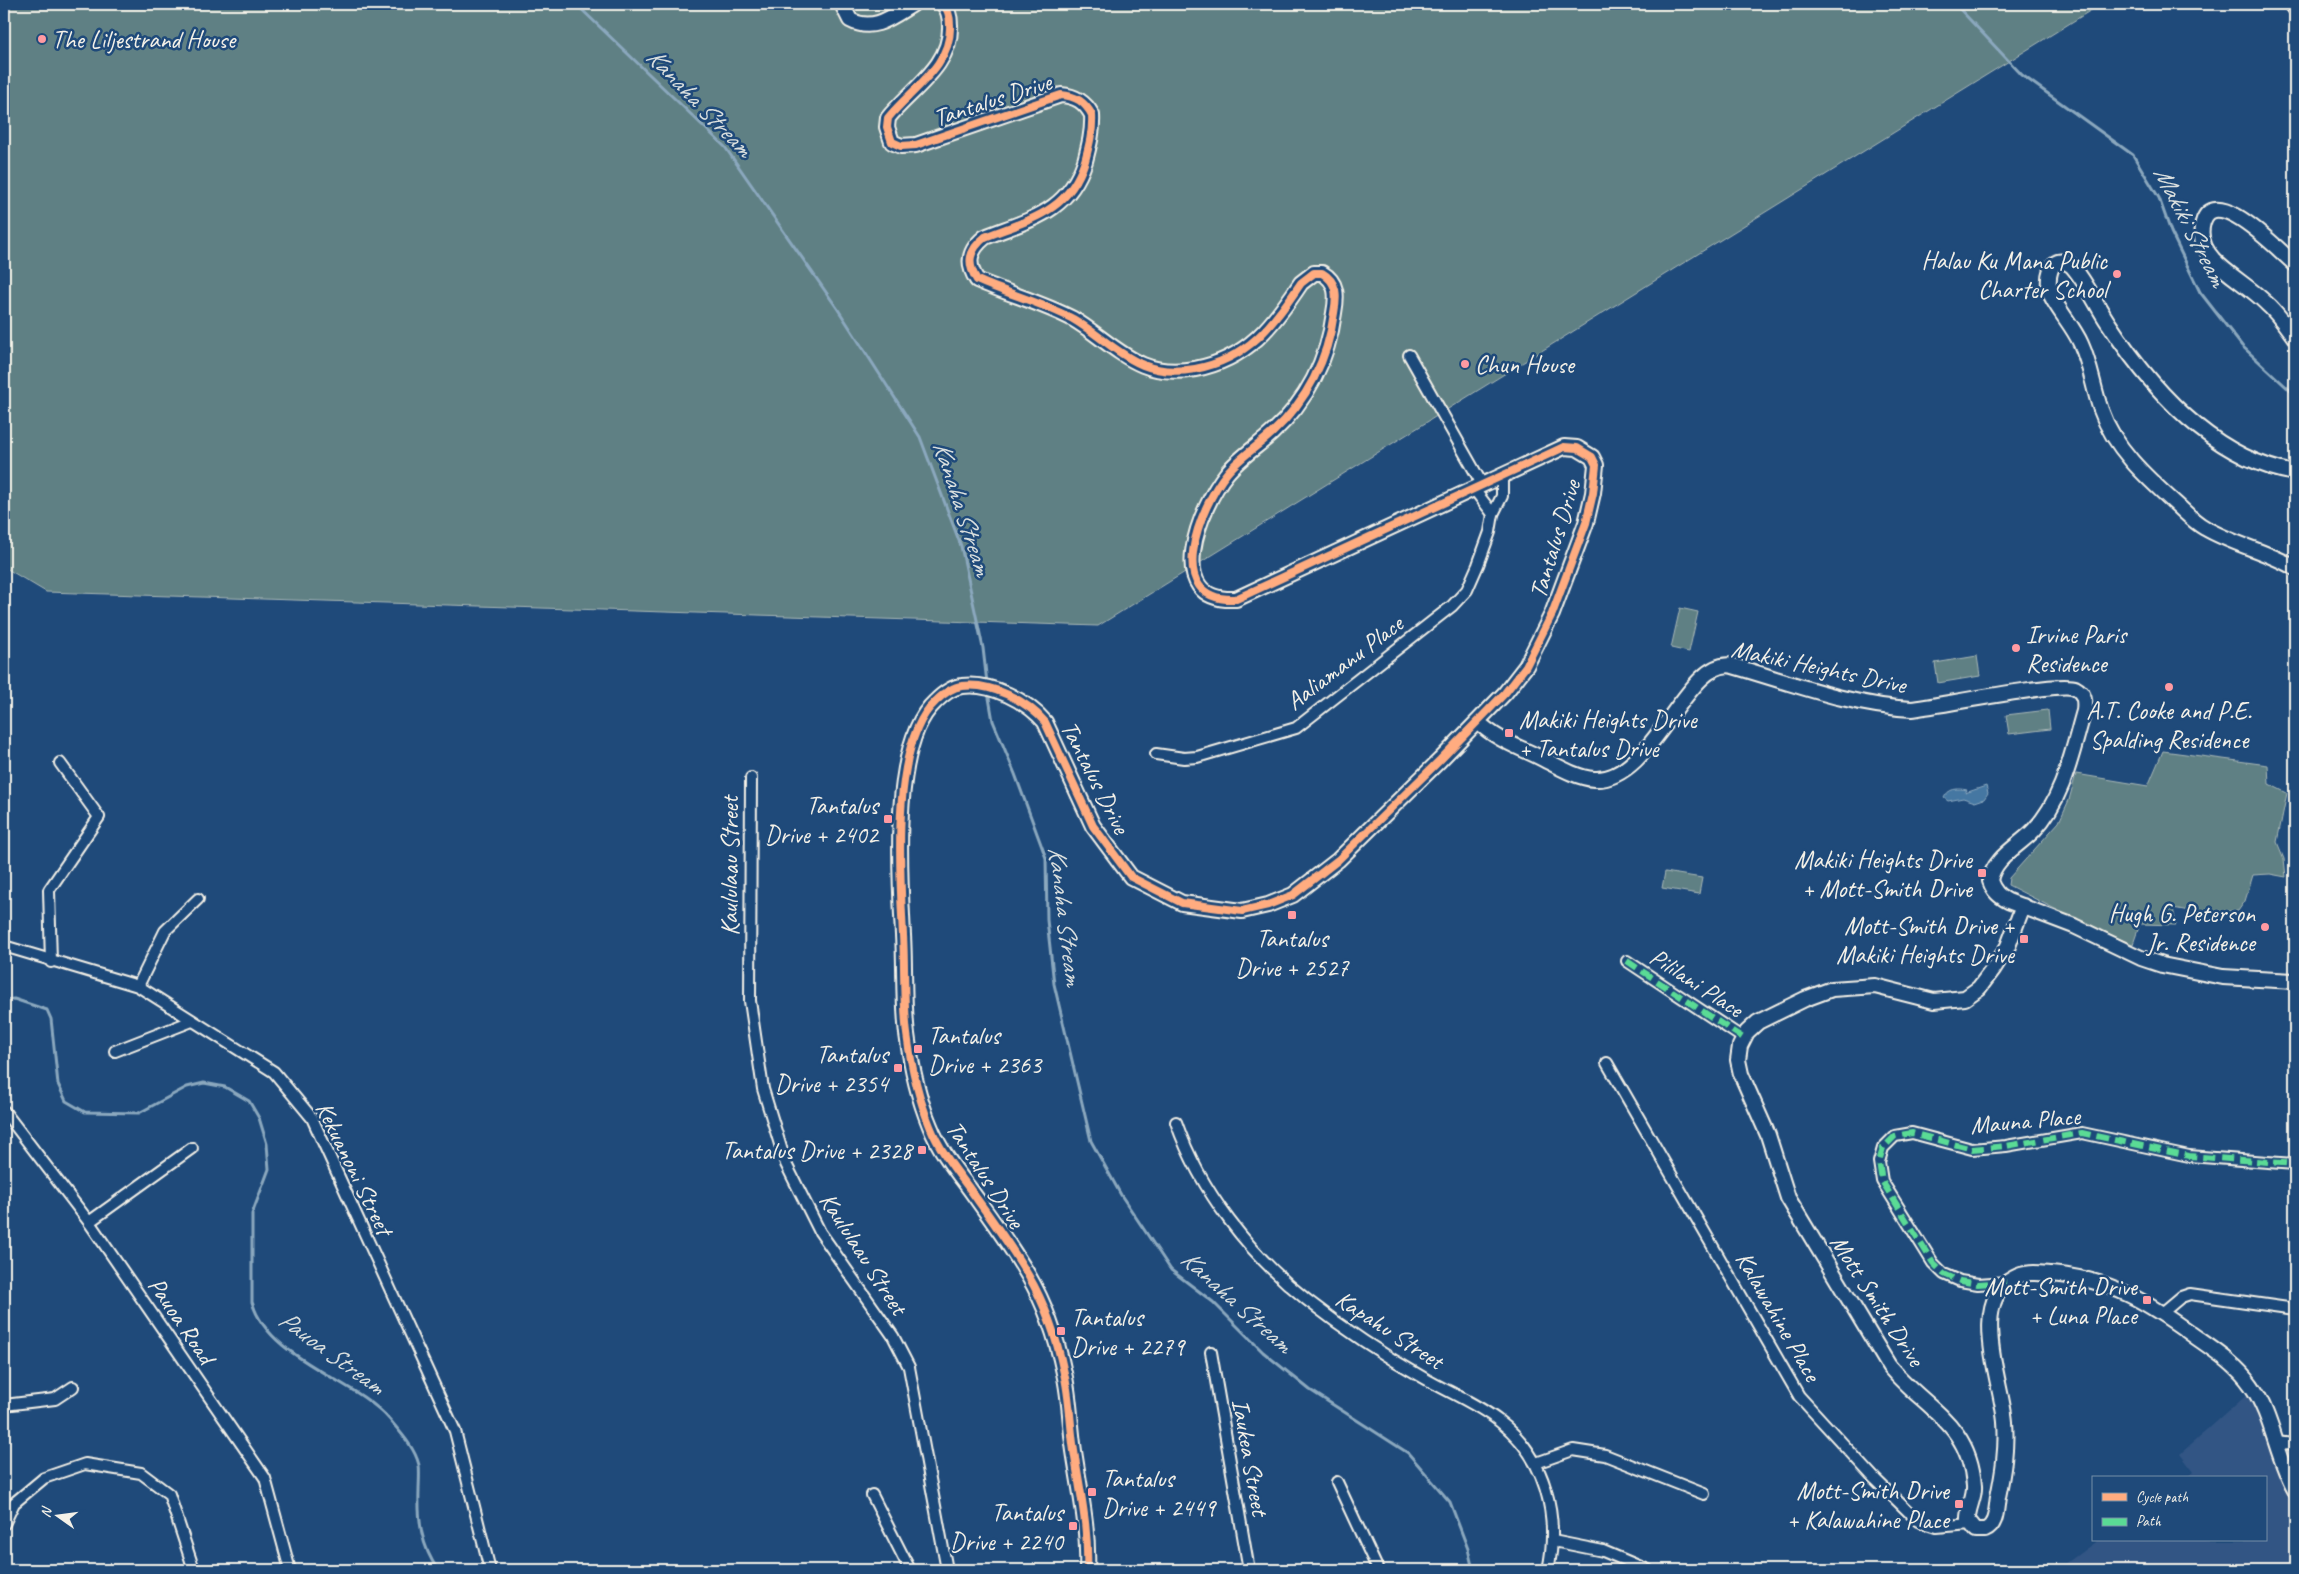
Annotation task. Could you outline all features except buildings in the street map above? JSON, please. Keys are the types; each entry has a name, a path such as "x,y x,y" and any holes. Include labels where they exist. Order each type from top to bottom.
{"street":[{"path":"842,4 850,20 870,25 882,22 913,4"},
{"name":"Tantalus Drive","path":"943,4 946,7 950,23 950,37 946,50 938,65 888,118 887,127 892,142 901,146 916,145 1061,95 1072,96 1081,100 1092,115 1088,150 1075,184 1062,200 1043,214 985,237 979,242 969,259 971,270 978,280 1072,319 1142,364 1176,371 1204,367 1244,350 1264,333 1301,283 1309,276 1322,273 1333,281 1336,291 1332,328 1322,361 1311,385 1295,408 1275,430 1227,472 1205,510 1197,532 1193,558 1194,580 1204,592 1218,599 1236,599 1502,474 1564,447 1585,452 1592,457 1596,465 1593,494 1586,523 1540,640 1526,666 1478,722 1338,860 1293,895 1268,905 1242,910 1182,903 1132,876 1093,826 1049,727 1038,713 1019,699 988,689 962,686 950,690 934,703 916,727 906,762 902,807 903,976 906,1027 913,1071 921,1103 937,1141 1028,1275 1052,1331 1065,1373 1072,1438 1085,1515 1088,1570"},
{"path":"2292,4 2295,8"},
{"path":"2295,264 2233,213 2212,210 2204,217 2201,236 2213,258 2266,303 2295,338"},
{"path":"2295,473 2261,465 2218,442 2187,417 2151,380 2120,340 2072,266 2063,262 2057,263 2050,269 2048,278 2051,296 2081,344 2091,369 2096,396 2107,424 2133,462 2203,528 2250,549 2274,557 2295,568"},
{"path":"1409,355 1477,486 1494,514"},
{"name":"Aaliamanu Place","path":"1156,754 1184,758 1197,757 1296,728 1452,606 1468,590 1490,532 1494,514 1502,496 1502,474"},
{"name":"Makiki Heights Drive","path":"1478,722 1505,742 1580,776 1602,779 1618,772 1636,759 1649,746 1691,690 1712,670 1722,666 1734,666 1864,703 1895,708 1912,709 2046,687 2076,689 2082,693 2085,701 2084,711 2065,776 2054,802 2033,831 2000,860 1991,875 1990,881 1999,896 2074,926 2141,958 2175,968 2223,977 2295,981"},
{"path":"51,962 49,890 99,816 60,763"},
{"name":"Kaululaau Street","path":"751,778 750,1001 763,1089 786,1164 820,1232 893,1336 909,1366 946,1570"},
{"path":"138,986 165,931 198,899"},
{"path":"1743,1038 1752,1026 1764,1018 1805,999 1844,987 1875,986 1934,1001 1945,1002 1965,998 1979,988 2008,946 2023,906"},
{"name":"Kekuanoni Street","path":"4,946 51,962 138,986 274,1072 312,1118 455,1431 490,1570"},
{"name":"Pililani Place","path":"1627,962 1743,1038"},
{"path":"115,1051 192,1021"},
{"name":"Mott Smith Drive","path":"1743,1038 1739,1052 1741,1074 1761,1116 1788,1198 1889,1366 1901,1380 1939,1412 1960,1442 1974,1483 1968,1516 1970,1524"},
{"name":"Kalawahine Place","path":"1607,1063 1799,1396 1875,1479 1918,1521 1936,1528 1970,1524"},
{"name":"Pauoa Road","path":"4,1111 89,1222 265,1478 290,1570"},
{"name":"Kapahu Street","path":"1176,1122 1187,1148 1214,1196 1256,1252 1282,1278 1307,1300 1380,1352 1498,1419 1517,1437 1536,1463 1550,1504 1553,1541 1548,1570"},
{"name":"Mauna Place","path":"2006,1282 1978,1284 1960,1281 1944,1274 1933,1263 1882,1181 1879,1162 1883,1148 1895,1136 1912,1132 1972,1149 2006,1146 2082,1133 2189,1156 2295,1164"},
{"path":"89,1222 192,1148"},
{"path":"1970,1524 1976,1530 1984,1530 1994,1522 2005,1458 2004,1415 1990,1319 1996,1295 2006,1282 2018,1275 2032,1273 2079,1277 2124,1290 2162,1313 2229,1361 2246,1378 2258,1397 2295,1490"},
{"path":"2162,1313 2181,1297 2190,1294 2295,1309"},
{"name":"Iaukea Street","path":"1211,1352 1249,1570"},
{"path":"4,1404 55,1399 73,1387"},
{"path":"2275,1442 2295,1444"},
{"path":"1536,1463 1573,1450 1605,1454 1704,1494"},
{"path":"4,1524 14,1502 44,1478 86,1464 140,1473 169,1494 194,1570"},
{"path":"1337,1482 1378,1570"},
{"path":"872,1496 907,1569"},
{"path":"1553,1541 1604,1551 1648,1570"}],"shaded area":[{"path":"1986,786 1988,793 1984,799 1975,802 1963,798 1948,801 1944,798 1948,792 1954,789 1967,790 1965,793"},
{"path":"2249,1393 2295,1502 2295,1570 2057,1570 2095,1542 2266,1542 2266,1476 2189,1476 2194,1472 2180,1454"}],"green space":[{"path":"4,4 2101,4 1098,626 46,592 4,567"},
{"path":"1680,608 1698,612 1689,652 1671,648"},
{"path":"1977,656 1980,676 1938,683 1935,663"},
{"path":"2048,710 2050,729 2009,734 2006,715"},
{"path":"2163,751 2268,765 2269,784 2287,793 2277,842 2284,859 2286,877 2270,874 2253,875 2245,901 2238,911 2195,912 2173,908 2176,925 2140,924 2133,944 2098,931 2008,885 2009,878 2059,822 2069,800 2076,774 2148,786"},
{"path":"1665,872 1702,878 1699,894 1662,888"}],"waterway":[{"name":"Kanaha Stream","path":"576,4 725,147 837,308 920,437 961,546 983,648 987,683"},
{"name":"Makiki Stream","path":"1955,4 2022,75 2133,155 2159,198 2171,232 2200,292 2242,346 2295,395"},
{"name":"Kanaha Stream","path":"988,692 993,721 1046,858 1047,920 1054,984 1091,1141 1121,1195 1171,1270 1213,1302 1263,1352 1310,1390 1408,1453 1450,1502 1468,1549 1473,1570"},
{"name":"Pauoa Stream","path":"4,1000 14,999 47,1010 51,1019 58,1084 66,1101 85,1112 139,1113 187,1087 204,1083 225,1087 249,1101 259,1118 267,1144 269,1169 252,1214 252,1302 261,1322 276,1339 294,1354 374,1405 390,1420 407,1441 419,1465 419,1512 424,1542 438,1570"}],"marked path":[{"path":"1627,961 1743,1038"},
{"path":"2006,1282 1978,1284 1960,1281 1944,1274 1933,1263 1882,1181 1879,1162 1883,1148 1895,1136 1912,1133 1972,1149 2006,1146 2082,1133 2189,1156 2295,1164"}],"cycle path":[{"path":"943,4 950,19 949,40 937,65 888,118 887,127 892,142 901,146 916,145 1061,95 1080,100 1092,115 1091,133 1085,161 1078,178 1069,192 1046,212 985,237 975,247 970,262 977,280 1050,308 1073,319 1124,355 1143,365 1156,369 1175,371 1195,369 1214,364 1244,348 1269,326 1301,283 1314,273 1322,273 1334,285 1336,301 1331,330 1327,347 1314,378 1296,407 1284,421 1227,473 1206,507 1198,528 1193,550 1193,570 1199,586 1213,596 1236,599 1564,447 1577,448 1592,457 1596,465 1593,493 1586,523 1552,614 1526,666 1505,693 1338,860 1293,895 1268,905 1242,911 1182,903 1131,877 1093,826 1045,722 1029,707 1018,700 985,687 962,686 954,688 938,699 921,721 911,747 904,778 900,846 905,1009 913,1069 922,1104 938,1143 1021,1264 1034,1286 1050,1322 1068,1392 1085,1525 1087,1570"}],"place":[{"name":"The Liljestrand House","path":"42,39"},
{"name":"Halau Ku Mana Public Charter School","path":"2117,274"},
{"name":"Chun House","path":"1465,364"},
{"name":"Irvine Paris Residence","path":"2016,648"},
{"name":"A.T. Cooke and P.E. Spalding Residence","path":"2169,687"},
{"name":"Makiki Heights Drive + Tantalus Drive","path":"1509,733"},
{"name":"Tantalus Drive + 2402","path":"888,819"},
{"name":"Makiki Heights Drive + Mott-Smith Drive","path":"1982,873"},
{"name":"Tantalus Drive + 2527","path":"1292,915"},
{"name":"Hugh G. Peterson Jr. Residence","path":"2265,927"},
{"name":"Mott-Smith Drive + Makiki Heights Drive","path":"2024,939"},
{"name":"Tantalus Drive + 2363","path":"918,1049"},
{"name":"Tantalus Drive + 2354","path":"898,1068"},
{"name":"Tantalus Drive + 2328","path":"922,1150"},
{"name":"Mott-Smith Drive + Luna Place","path":"2147,1300"},
{"name":"Tantalus Drive + 2279","path":"1061,1331"},
{"name":"Tantalus Drive + 2449","path":"1092,1492"},
{"name":"Mott-Smith Drive + Kalawahine Place","path":"1959,1504"},
{"name":"Tantalus Drive + 2240","path":"1073,1526"}]}
